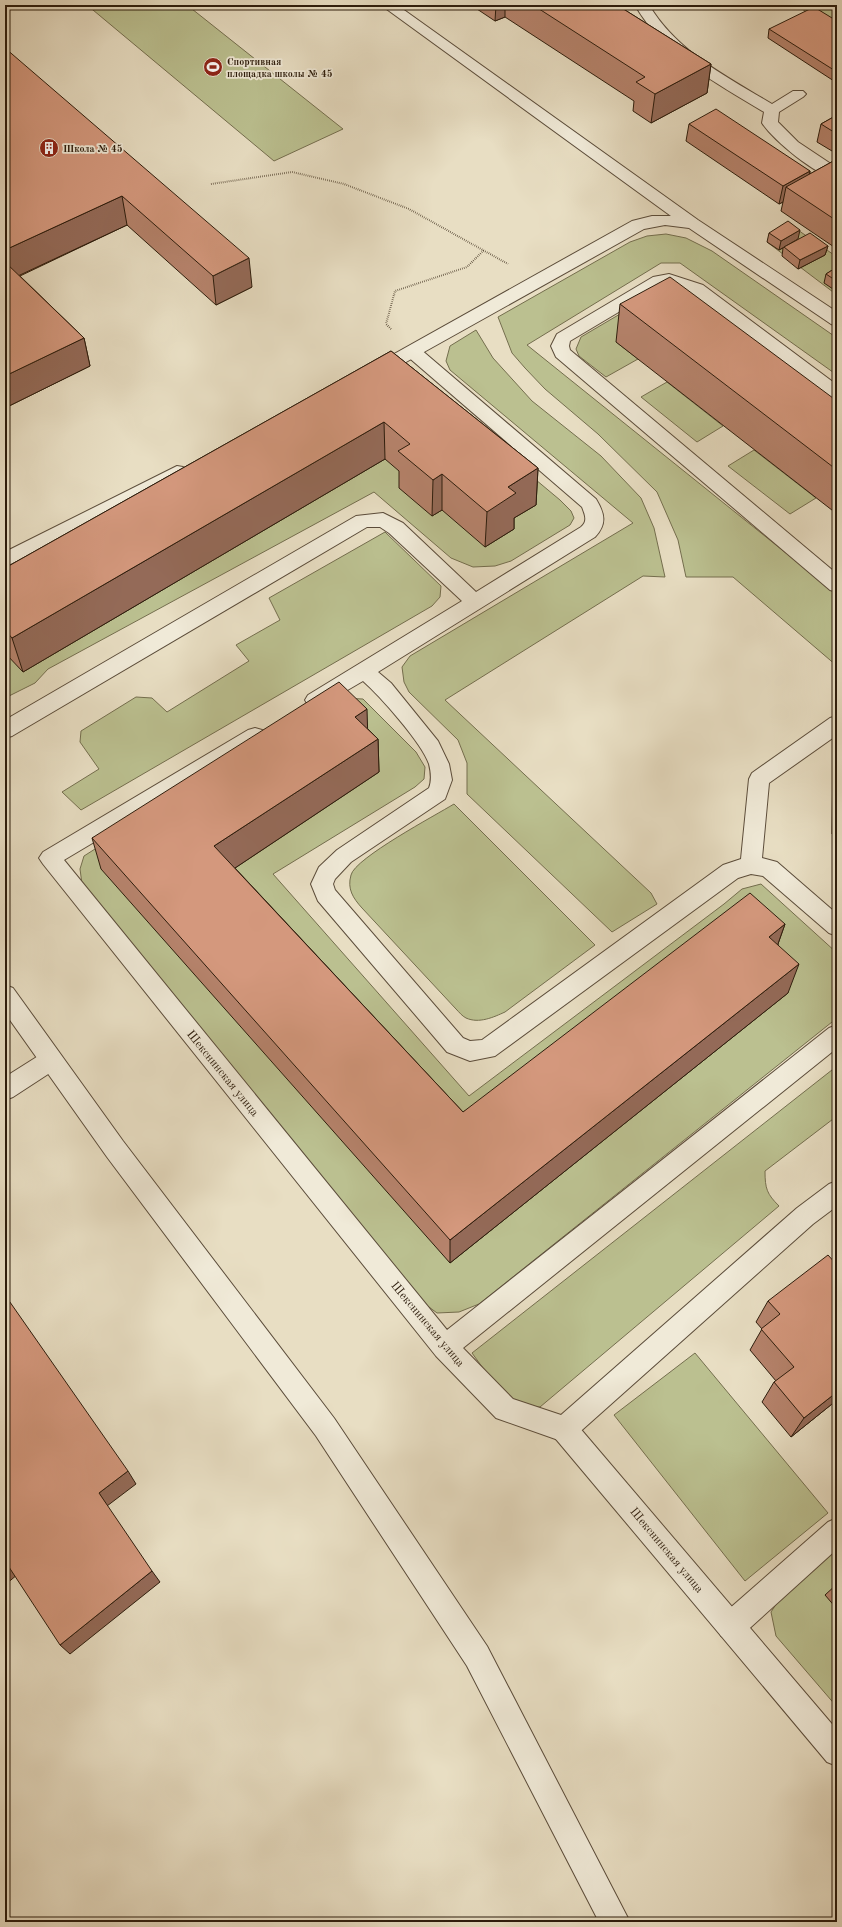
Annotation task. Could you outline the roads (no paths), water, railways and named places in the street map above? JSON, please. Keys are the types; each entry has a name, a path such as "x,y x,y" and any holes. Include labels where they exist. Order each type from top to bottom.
{"street":[{"path":"388,5 694,224 837,320"},
{"path":"642,5 646,14 666,39 694,61 772,110"},
{"path":"798,94 772,110 770,123 780,136 806,156 837,175"},
{"path":"363,378 413,352 638,225 659,220 672,220 694,224"},
{"path":"837,394 697,289 669,279 659,281 563,338 560,346 562,353 837,584"},
{"path":"296,712 588,532 594,526 595,517 590,504 413,352"},
{"path":"5,560 192,465"},
{"path":"5,730 363,521 383,520 396,528 475,602"},
{"path":"364,671 384,688 431,747 440,764 442,780 438,793 344,856 327,873 322,884 326,895 455,1045 470,1051 487,1049 731,871 751,865 769,868 837,927"},
{"path":"751,865 759,779 837,724"},
{"name":"Шекснинская улица","path":"268,728 50,858 444,1347 505,1409 564,1429 837,1752"},
{"path":"5,995 115,1149 325,1427 477,1656 615,1922"},
{"path":"444,1347 837,1035"},
{"path":"5,1090 51,1060"},
{"path":"564,1429 805,1216 837,1192"},
{"path":"731,1626 837,1531"}],"place":[{"name":"Спортивная площадка школы № 45","path":"213,67"},
{"name":"Школа № 45","path":"49,148"}]}
